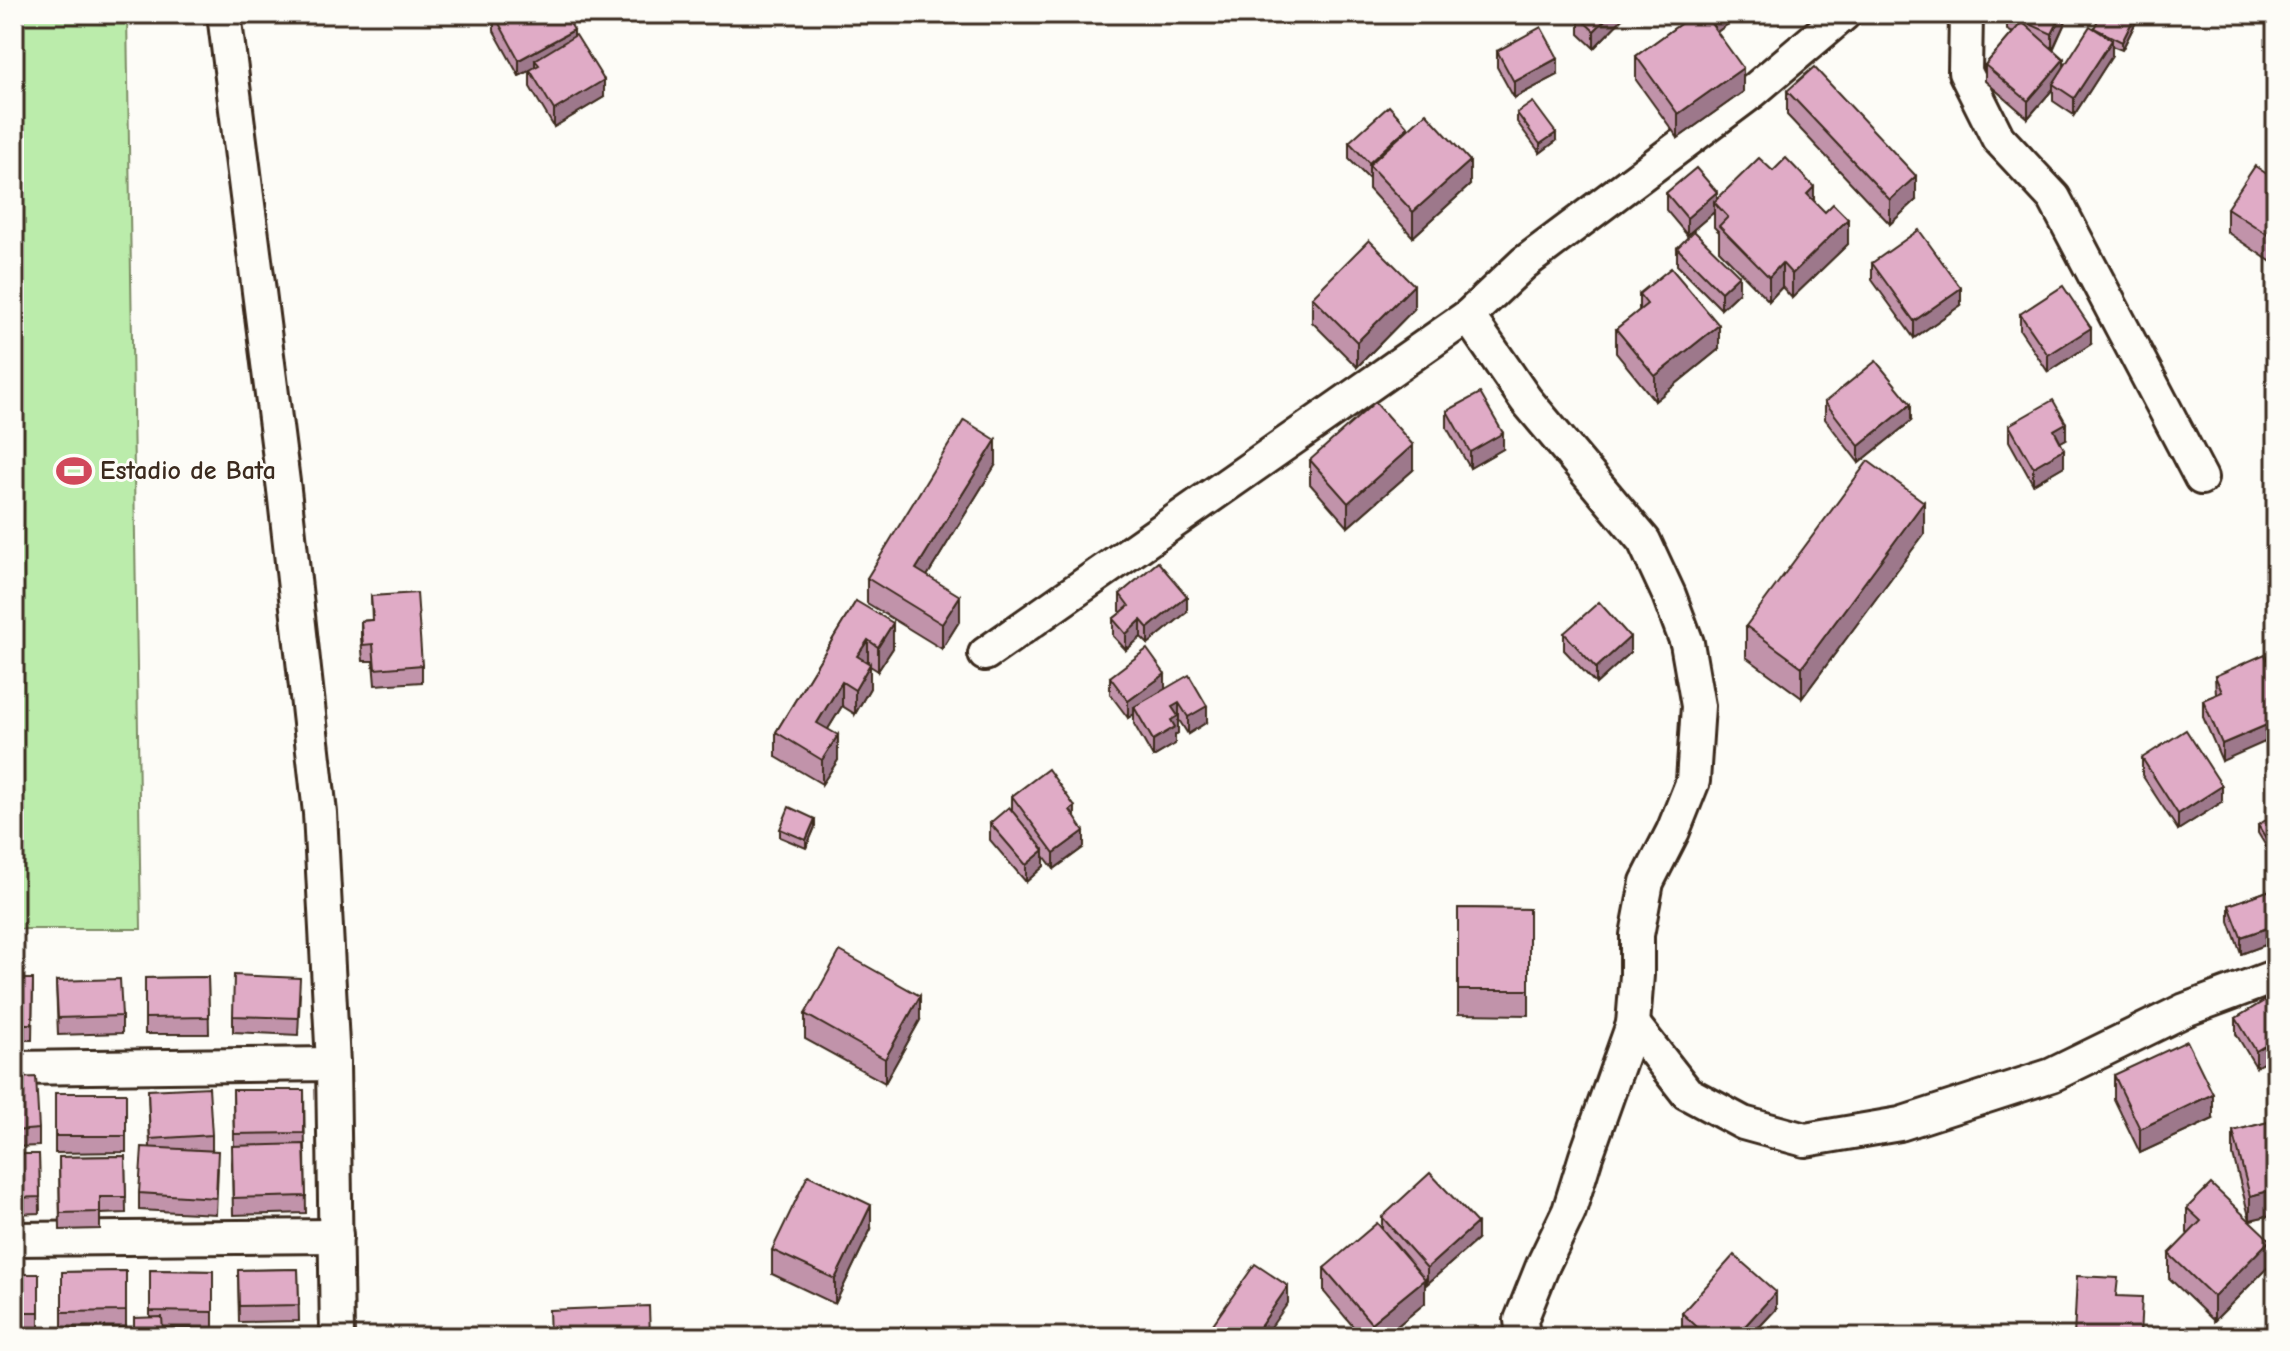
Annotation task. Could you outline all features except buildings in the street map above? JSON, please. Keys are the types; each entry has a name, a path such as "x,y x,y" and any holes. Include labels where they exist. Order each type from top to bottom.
{"street":[{"path":"224,14 284,490 320,813 333,1064 337,1337"},
{"path":"985,654 1468,316 1524,263 1752,92 1844,14"},
{"path":"1966,14 1965,72 1998,138 2054,198 2201,478"},
{"path":"1468,316 1526,400 1644,541 1687,643 1698,706 1693,781 1673,831 1647,882 1637,935 1633,1024 1569,1211 1521,1320 1523,1337"},
{"path":"1633,1024 1687,1093 1743,1123 1805,1140 1900,1124 2052,1075 2185,1010 2276,976"},
{"path":"14,1068 333,1064"},
{"path":"14,1239 336,1236"}],"green space":[{"name":"Estadio de Bata","path":"14,14 127,14 141,929 14,929"}],"place":[{"name":"Estadio de Bata","path":"74,471"}]}
